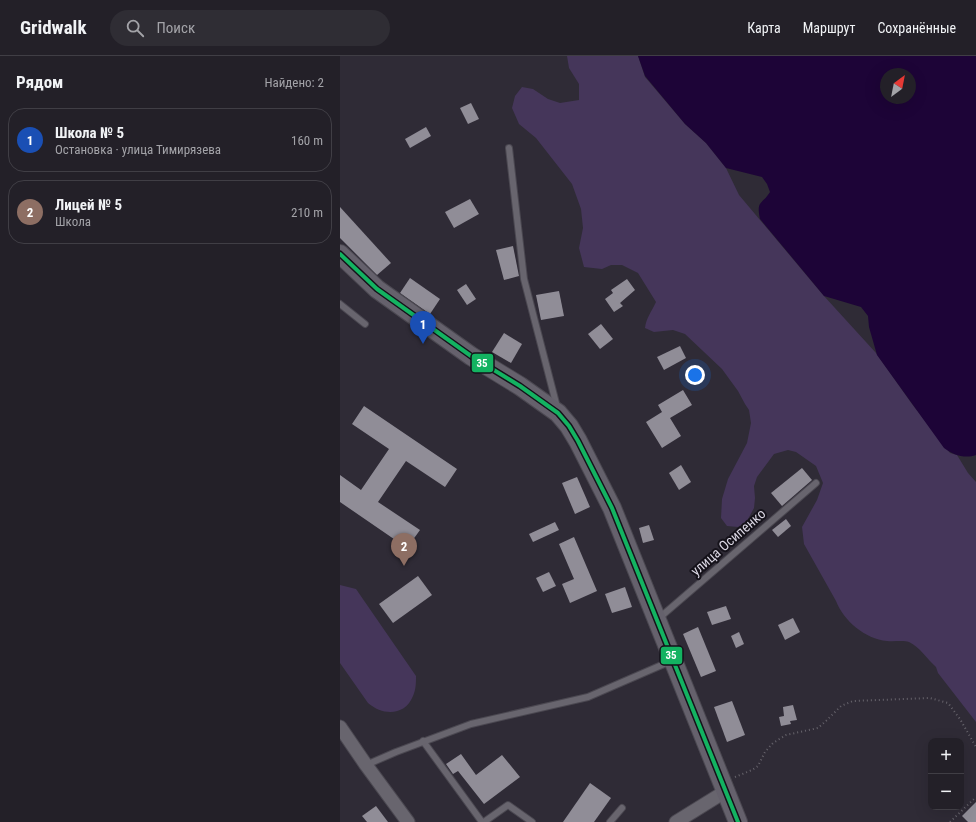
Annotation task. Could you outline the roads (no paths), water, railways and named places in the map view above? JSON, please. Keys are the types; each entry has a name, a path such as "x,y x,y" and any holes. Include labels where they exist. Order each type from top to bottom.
{"main road":[{"path":"343,260 377,290 471,356 520,386 558,413 569,426 612,508 738,822"}],"street":[{"path":"340,727 408,822"},
{"path":"676,822 724,787"}],"lane":[{"path":"509,148 524,279 558,413"},
{"path":"340,304 365,324"},
{"name":"улица Осипенко","path":"657,620 816,482"},
{"path":"366,765 470,724 588,697 673,660"},
{"path":"424,741 483,822 508,804 532,822"},
{"path":"610,822 622,808"}],"place":[{"name":"Школа № 5","path":"423,344"},
{"name":"Лицей № 5","path":"404,566"}]}
